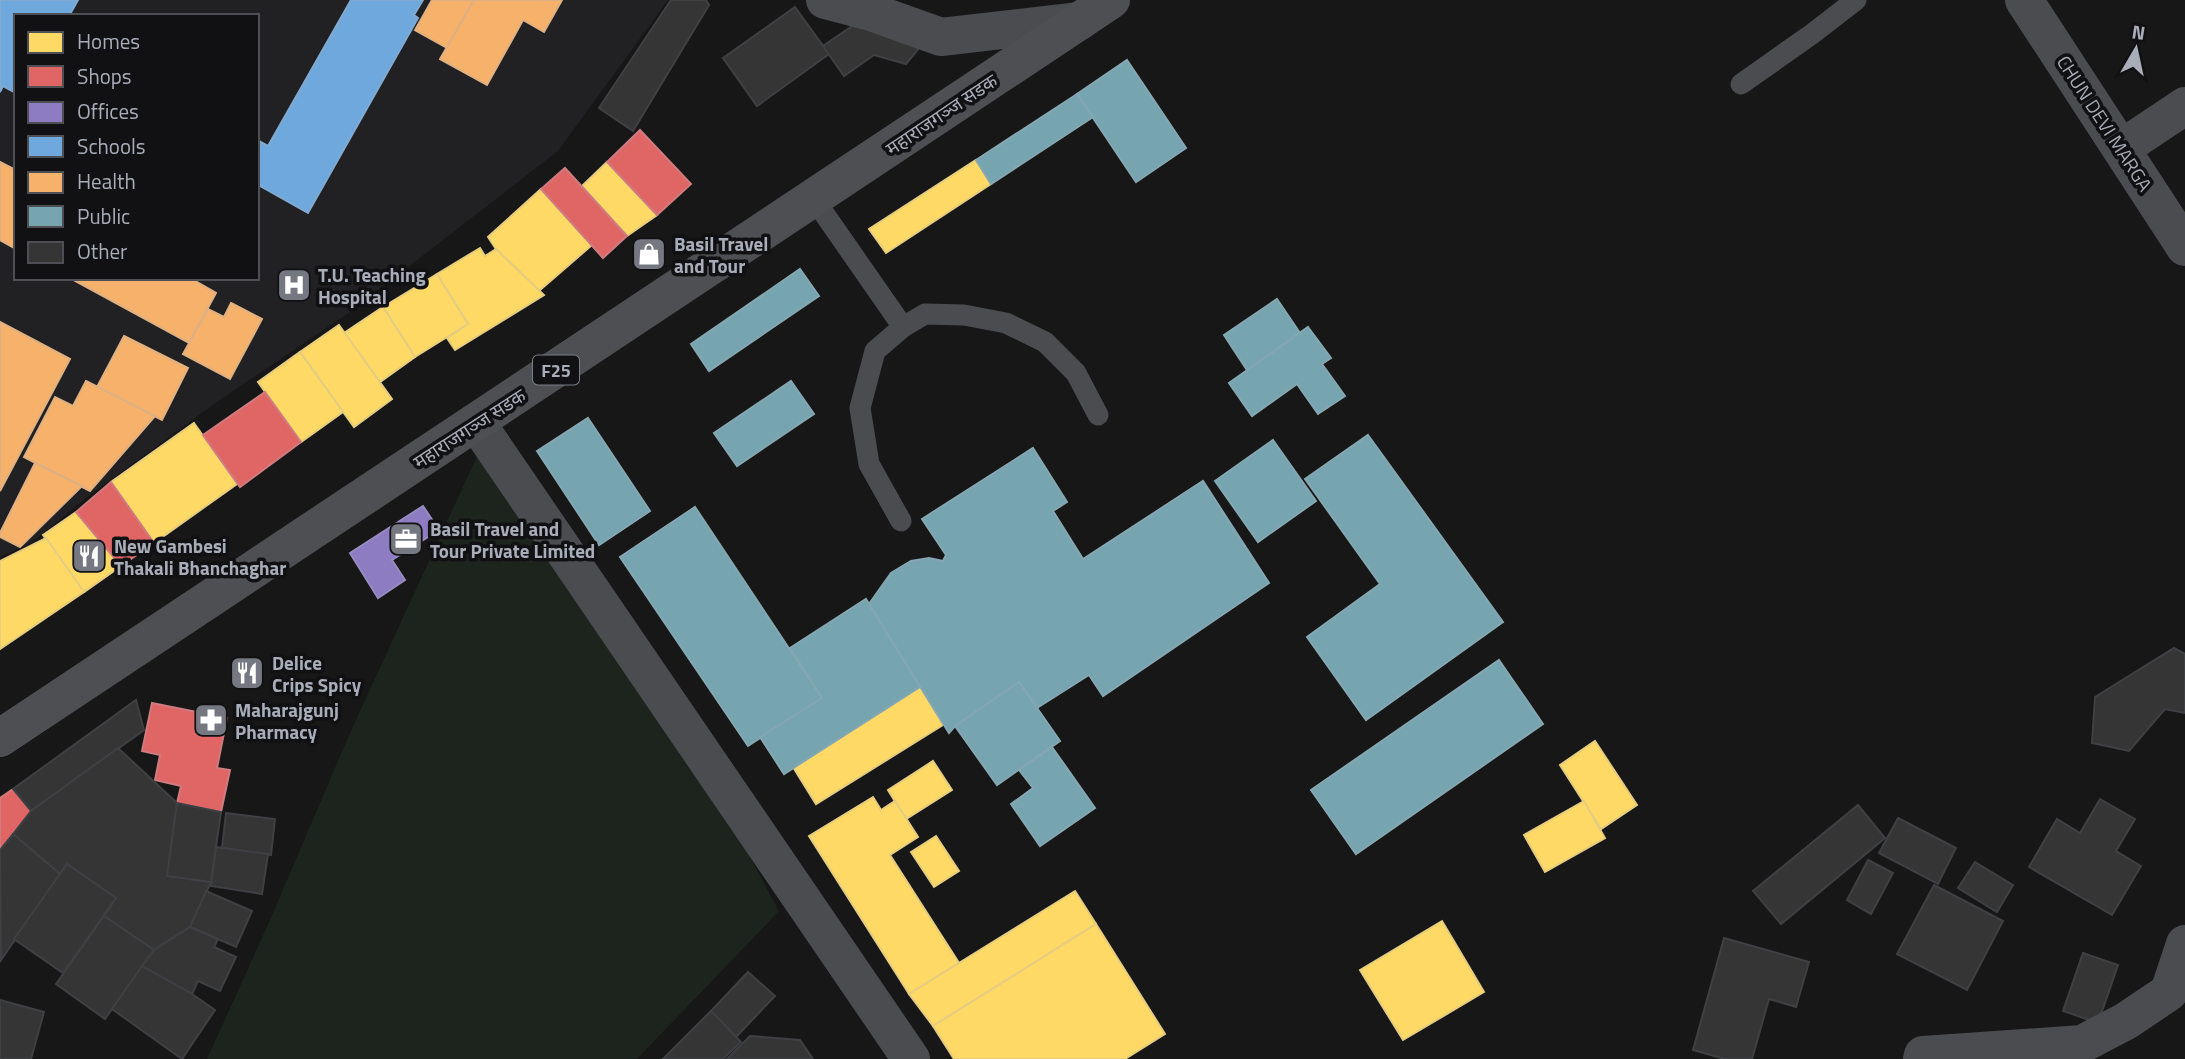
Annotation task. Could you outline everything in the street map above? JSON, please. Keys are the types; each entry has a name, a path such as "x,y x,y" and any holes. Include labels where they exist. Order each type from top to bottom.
{"main road":[{"name":"महाराजगञ्ज सडक","path":"0,738 1096,10"}],"street":[{"path":"825,0 874,13 940,37 1096,10"},
{"name":"CHUN DEVI MARGA","path":"2024,0 2185,247"},
{"path":"2122,148 2185,106"},
{"path":"476,422 911,1059"},
{"path":"1922,1059 1923,1055 2082,1044 2126,1021 2168,992 2185,944"}],"lane":[{"path":"1741,84 1856,0"},
{"path":"814,199 903,327"},
{"path":"901,521 869,464 860,408 875,351 903,327 925,314 964,315 1006,323 1045,342 1076,373 1098,415"}],"shaded area":[{"path":"78,0 351,0 268,146 259,141 259,14 70,14"},
{"name":"T.U. Teaching Hospital","path":"423,0 668,0 558,151 350,312 214,404 86,498 31,543 0,557 0,491 70,359 0,322 0,240 14,248 14,280 74,280 189,343 216,293 193,280 259,280 259,187 308,212 418,18 414,15"},
{"path":"3,86 14,92 14,169 0,162 0,92"},
{"path":"485,439 643,658 779,911 637,1059 207,1059 350,733"}],"building: Homes":[{"path":"976,160 991,184 886,253 869,229"},
{"path":"607,162 657,215 627,236 582,186"},
{"path":"541,189 592,245 539,291 496,249 488,237"},
{"path":"480,248 485,256 496,249 544,295 455,350 447,338 468,324 437,274"},
{"path":"437,274 468,324 415,357 383,307"},
{"path":"383,307 415,357 380,382 344,333"},
{"path":"339,325 392,399 354,427 300,352"},
{"path":"300,352 343,412 301,442 258,382"},
{"path":"194,423 237,484 154,543 111,482"},
{"path":"76,512 121,566 84,592 43,535"},
{"path":"46,538 84,592 0,649 0,561"},
{"path":"920,687 943,725 816,804 793,767"},
{"path":"1595,741 1637,805 1601,829 1560,765"},
{"path":"933,761 952,790 906,819 888,790"},
{"path":"873,797 881,810 895,801 918,837 890,855 959,963 909,994 809,836"},
{"path":"1584,801 1605,838 1545,872 1524,835"},
{"path":"936,836 959,871 934,887 911,852"},
{"path":"1075,891 1096,924 933,1026 909,994"},
{"path":"1442,921 1484,992 1403,1040 1360,970"},
{"path":"1096,924 1165,1034 1125,1059 954,1059 933,1026"}],"building: Shops":[{"path":"640,130 691,184 657,215 607,162"},
{"path":"565,168 627,236 603,258 541,189"},
{"path":"265,392 301,442 240,487 203,435"},
{"path":"111,482 154,543 121,566 76,512"},
{"path":"152,703 227,718 217,768 230,770 221,812 177,803 181,786 155,780 160,755 142,751"},
{"path":"13,789 31,811 0,850 0,798"}],"building: Offices":[{"path":"423,506 439,530 392,560 405,580 378,598 350,553"}],"building: Schools":[{"path":"0,0 78,0 70,14 14,14 14,92 3,86 0,92"},
{"path":"351,0 423,0 414,15 418,18 308,213 259,187 259,141 268,146"}],"building: Health":[{"path":"432,0 474,0 447,48 415,30"},
{"path":"474,0 562,0 544,32 523,20 487,85 440,59"},
{"path":"0,162 14,169 14,248 0,240"},
{"path":"74,280 193,280 216,293 189,343"},
{"path":"231,303 262,319 230,379 183,354 208,309 224,317"},
{"path":"0,322 70,359 0,491"},
{"path":"124,336 188,368 162,420 97,387"},
{"path":"86,381 155,416 90,491 24,457 55,397 73,406"},
{"path":"35,463 82,486 20,547 0,537 0,533"}],"building: Public":[{"path":"1127,60 1186,148 1136,182 1077,94"},
{"path":"1077,94 1093,117 991,184 976,160"},
{"path":"800,269 819,296 709,371 691,344"},
{"path":"1277,299 1300,333 1247,370 1224,335"},
{"path":"1308,327 1331,358 1322,364 1345,396 1318,414 1297,384 1252,416 1229,383"},
{"path":"791,381 814,414 737,466 714,433"},
{"path":"588,418 650,511 599,545 537,451"},
{"path":"1368,435 1503,622 1366,720 1307,637 1380,584 1305,479"},
{"path":"1273,440 1316,501 1258,542 1215,481"},
{"path":"1033,448 1067,502 1053,511 1083,559 1203,481 1269,583 1103,696 1089,675 1037,708 1019,682 955,726 949,733 869,604 891,573 911,561 929,558 943,561 946,555 922,519"},
{"path":"695,507 822,698 748,746 620,557"},
{"path":"866,599 920,687 784,774 760,737 822,698 790,648"},
{"path":"1499,660 1543,724 1356,854 1311,790"},
{"path":"1019,682 1060,741 997,785 955,726"},
{"path":"1052,747 1095,808 1040,846 1011,804 1033,788 1019,770"}],"building: Other":[{"path":"671,0 706,0 709,5 633,131 599,108"},
{"path":"795,7 829,54 757,106 723,58"},
{"path":"861,20 920,47 906,64 874,55 844,76 823,46"},
{"path":"2174,648 2185,654 2185,713 2165,709 2129,751 2092,743 2095,697"},
{"path":"136,700 144,730 31,811 13,789"},
{"path":"118,748 177,803 167,876 211,882 190,927 154,950 104,916 116,898 67,864 60,874 13,834 31,811"},
{"path":"2100,799 2135,819 2116,851 2141,866 2112,915 2029,867 2057,819 2080,833"},
{"path":"177,803 221,812 211,882 167,876"},
{"path":"1858,805 1885,838 1781,924 1753,891"},
{"path":"226,813 275,819 271,855 222,848"},
{"path":"1898,818 1956,848 1938,884 1879,853"},
{"path":"13,834 60,874 1,960 0,850"},
{"path":"216,847 268,854 262,894 211,886"},
{"path":"1868,860 1893,873 1871,914 1847,900"},
{"path":"1975,862 2013,885 1997,912 1958,888"},
{"path":"67,864 116,898 63,973 14,939"},
{"path":"1934,885 2003,921 1967,990 1897,954"},
{"path":"206,891 252,911 236,947 190,927"},
{"path":"104,916 154,950 105,1019 56,984"},
{"path":"190,927 218,939 214,947 236,957 220,991 198,981 192,994 142,966 154,950"},
{"path":"1724,938 1809,962 1796,1007 1769,999 1752,1059 1725,1059 1693,1050"},
{"path":"2083,953 2118,965 2098,1023 2063,1011"},
{"path":"142,966 215,1010 182,1059 112,1009"},
{"path":"748,972 775,996 736,1037 711,1011"},
{"path":"0,1000 44,1012 31,1059 0,1059"},
{"path":"711,1011 741,1042 723,1059 663,1059"},
{"path":"750,1036 800,1040 813,1059 727,1059"}],"place":[{"name":"Basil Travel and Tour","path":"649,254"},
{"name":"T.U. Teaching Hospital","path":"294,285"},
{"name":"Basil Travel and Tour Private Limited","path":"406,539"},
{"name":"New Gambesi Thakali Bhanchaghar","path":"89,556"},
{"name":"Delice Crips Spicy","path":"247,673"},
{"name":"Maharajgunj Pharmacy","path":"211,720"}]}
